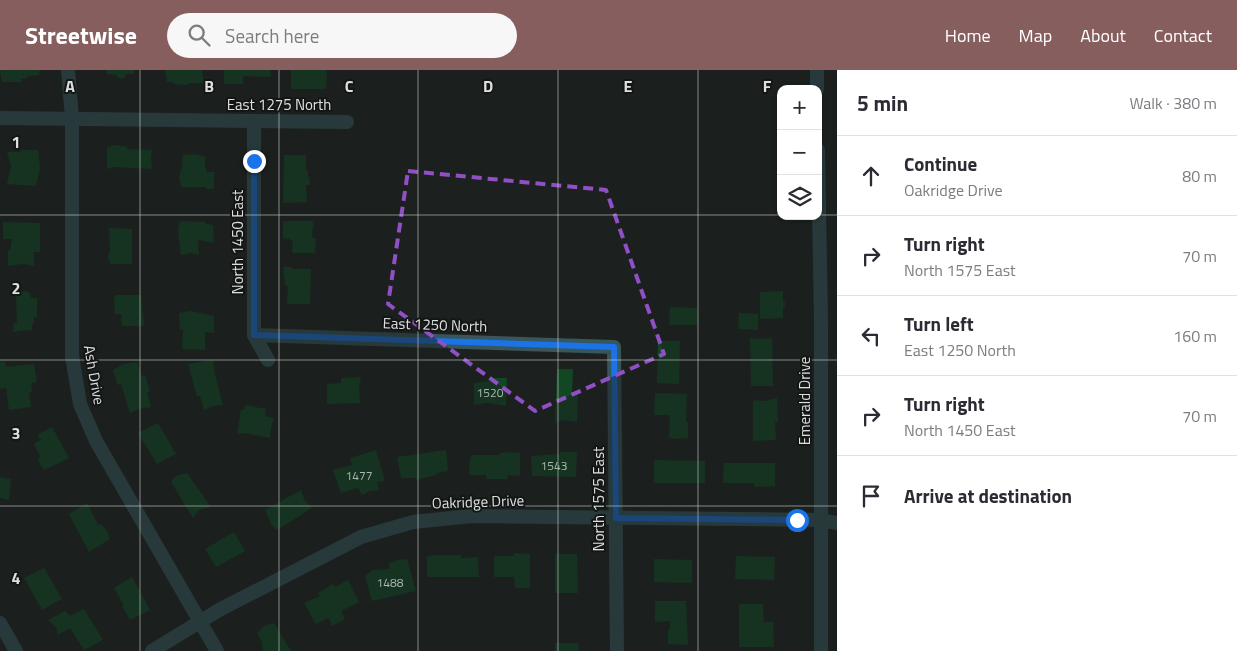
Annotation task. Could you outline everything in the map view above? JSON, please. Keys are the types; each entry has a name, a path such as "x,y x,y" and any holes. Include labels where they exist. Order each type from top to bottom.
{"street":[{"name":"Ash Drive","path":"68,70 72,118 72,356 80,404 96,440 217,651"},
{"path":"817,70 817,85"},
{"name":"East 1275 North","path":"0,118 347,122"},
{"name":"North 1450 East","path":"254,121 254,335 268,360"},
{"name":"Emerald Drive","path":"818,175 821,322 821,651"},
{"name":"East 1250 North","path":"254,335 614,347"},
{"name":"North 1575 East","path":"614,347 617,651"},
{"name":"Oakridge Drive","path":"152,651 219,610 361,537 413,522 471,516 821,520 837,523"},
{"path":"0,623 16,651"}],"highlighted area":[{"path":"408,171 606,190 664,354 535,411 388,304"}],"building":[{"path":"0,70 40,70 39,75 27,76 27,78 21,79 21,82 2,82"},
{"path":"107,70 134,70 134,74 126,74 124,79 116,75 107,74"},
{"path":"165,70 202,70 204,83 188,83 188,85 167,82"},
{"path":"224,70 270,70 271,77 243,76 243,84 224,84"},
{"path":"291,70 327,70 326,89 291,89"},
{"path":"115,145 127,147 127,149 152,150 152,169 115,167 107,169 107,147"},
{"path":"21,150 38,150 40,167 36,186 7,184 11,166 7,152 21,152"},
{"path":"183,155 205,156 207,172 214,172 214,189 181,187 179,176"},
{"path":"284,155 306,155 306,170 308,171 310,185 306,185 307,202 283,203"},
{"path":"180,221 205,222 205,224 213,225 214,243 198,240 199,255 191,253 181,255 178,230"},
{"path":"283,221 314,221 312,232 313,238 316,239 315,253 294,253 292,251 293,241 283,238"},
{"path":"3,222 40,223 40,252 34,252 34,266 23,264 8,266 8,251 10,250 12,239 3,239"},
{"path":"109,228 132,229 132,264 110,264 108,256 110,251"},
{"path":"283,267 311,269 310,304 287,304 288,286 285,285"},
{"path":"25,291 30,293 31,298 37,298 37,317 34,317 32,331 13,332 14,323 17,323 16,294"},
{"path":"783,291 785,307 783,307 783,318 760,319 760,292"},
{"path":"141,295 144,326 122,326 122,314 115,314 114,296"},
{"path":"670,307 697,308 697,325 669,325"},
{"path":"191,311 214,316 214,333 205,332 205,350 182,349 183,330 180,330 179,313"},
{"path":"739,313 758,314 758,330 738,329"},
{"path":"750,338 772,338 773,386 751,386"},
{"path":"658,341 680,341 679,384 657,383"},
{"path":"213,360 223,405 213,406 204,410 200,396 197,396 188,364"},
{"path":"5,361 6,367 34,364 37,382 31,383 32,392 29,393 31,407 9,410 6,388 0,389 0,362"},
{"path":"137,362 142,376 145,375 150,391 147,392 151,407 130,413 121,384 118,385 113,370 124,364"},
{"path":"557,369 573,369 572,393 578,394 577,422 564,420 555,422"},
{"path":"361,377 359,385 360,403 327,404 327,384 341,383 341,378"},
{"path":"489,378 507,378 506,406 488,403 474,405 474,383 488,381"},
{"path":"655,393 687,394 686,422 688,422 688,438 669,438 670,415 654,415"},
{"path":"777,398 778,422 775,422 776,440 753,441 753,400 765,401"},
{"path":"245,405 266,409 265,416 274,418 270,438 245,433 237,434 241,410 244,410"},
{"path":"158,423 176,454 157,464 138,433"},
{"path":"52,427 69,458 44,470 37,459 41,458 34,444 41,440 37,435"},
{"path":"376,450 385,481 377,482 379,490 370,491 362,495 358,488 341,493 333,470 352,465 350,458"},
{"path":"446,450 448,471 416,480 416,478 401,478 397,457"},
{"path":"560,452 577,452 576,477 532,476 531,456 560,454"},
{"path":"500,453 520,453 520,476 507,475 508,479 487,479 486,475 470,475 471,455 500,455"},
{"path":"654,460 705,461 705,483 654,483"},
{"path":"724,463 775,463 775,486 755,487 754,483 723,483"},
{"path":"187,473 211,507 199,510 193,518 171,482 176,476"},
{"path":"0,477 11,479 9,500 0,498"},
{"path":"301,490 304,499 312,508 277,530 272,526 265,510"},
{"path":"87,503 98,525 101,524 107,531 110,539 89,552 69,514"},
{"path":"234,532 245,551 216,567 205,549"},
{"path":"514,553 530,554 530,588 515,588 514,577 494,577 494,556 514,556"},
{"path":"555,554 577,554 578,593 555,593"},
{"path":"461,555 461,558 478,557 479,577 427,577 427,556"},
{"path":"736,556 775,557 774,580 735,579"},
{"path":"407,559 416,591 372,601 365,576 373,570 390,569 388,564 397,560"},
{"path":"654,559 692,560 692,583 654,582"},
{"path":"44,568 62,599 42,610 24,578"},
{"path":"132,577 150,610 130,620 114,588"},
{"path":"348,580 359,602 341,611 345,619 332,626 329,618 316,624 304,603 320,596 318,593 333,584 335,587"},
{"path":"655,601 686,601 688,645 668,644 670,621 655,622"},
{"path":"739,604 763,604 764,622 773,622 774,647 739,647"},
{"path":"84,609 103,640 84,650 70,628 58,635 56,627 48,620 65,611 70,616"},
{"path":"274,623 291,651 263,651 263,644 257,633 264,626"},
{"path":"555,643 578,643 579,651 555,651"}],"route":[{"path":"254,161 254,335 614,347 616,518 797,520"}]}
